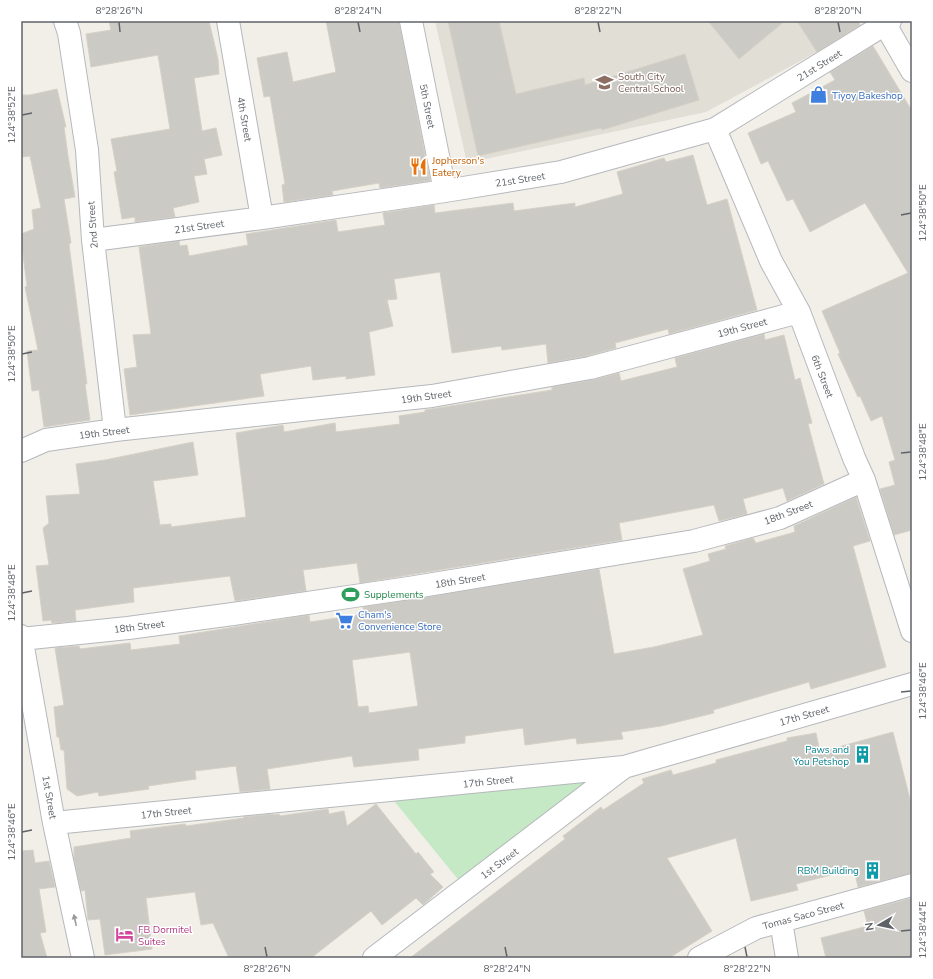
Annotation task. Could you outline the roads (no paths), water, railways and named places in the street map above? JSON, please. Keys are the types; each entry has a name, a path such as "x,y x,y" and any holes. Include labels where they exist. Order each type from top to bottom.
{"street":[{"name":"2nd Street","path":"65,21 69,33 87,150 93,240 115,430"},
{"name":"4th Street","path":"228,21 262,218"},
{"name":"5th Street","path":"411,21 445,191"},
{"name":"21st Street","path":"93,240 262,218 561,172 715,129 886,22"},
{"path":"886,22 912,71"},
{"name":"6th Street","path":"715,129 771,261 799,312 854,458 864,480 912,631"},
{"name":"19th Street","path":"21,451 46,440 115,430 432,396 590,368 799,312"},
{"name":"18th Street","path":"21,639 128,628 233,614 409,588 694,542 780,518 864,480"},
{"name":"1st Street","path":"21,636 54,823 83,958"},
{"name":"17th Street","path":"54,823 624,767 912,684"},
{"name":"1st Street","path":"374,958 624,767"},
{"name":"Tomas Saco Street","path":"704,957 756,928 912,885"},
{"path":"781,921 787,958"}],"place":[{"name":"South City Central School","path":"605,82"},
{"name":"Tiyoy Bakeshop","path":"819,95"},
{"name":"Jopherson's Eatery","path":"419,166"},
{"name":"Supplements","path":"351,594"},
{"name":"Cham's Convenience Store","path":"345,620"},
{"name":"Paws and You Petshop","path":"862,755"},
{"name":"RBM Building","path":"872,870"},
{"name":"FB Dormitel Suites","path":"125,935"}]}
